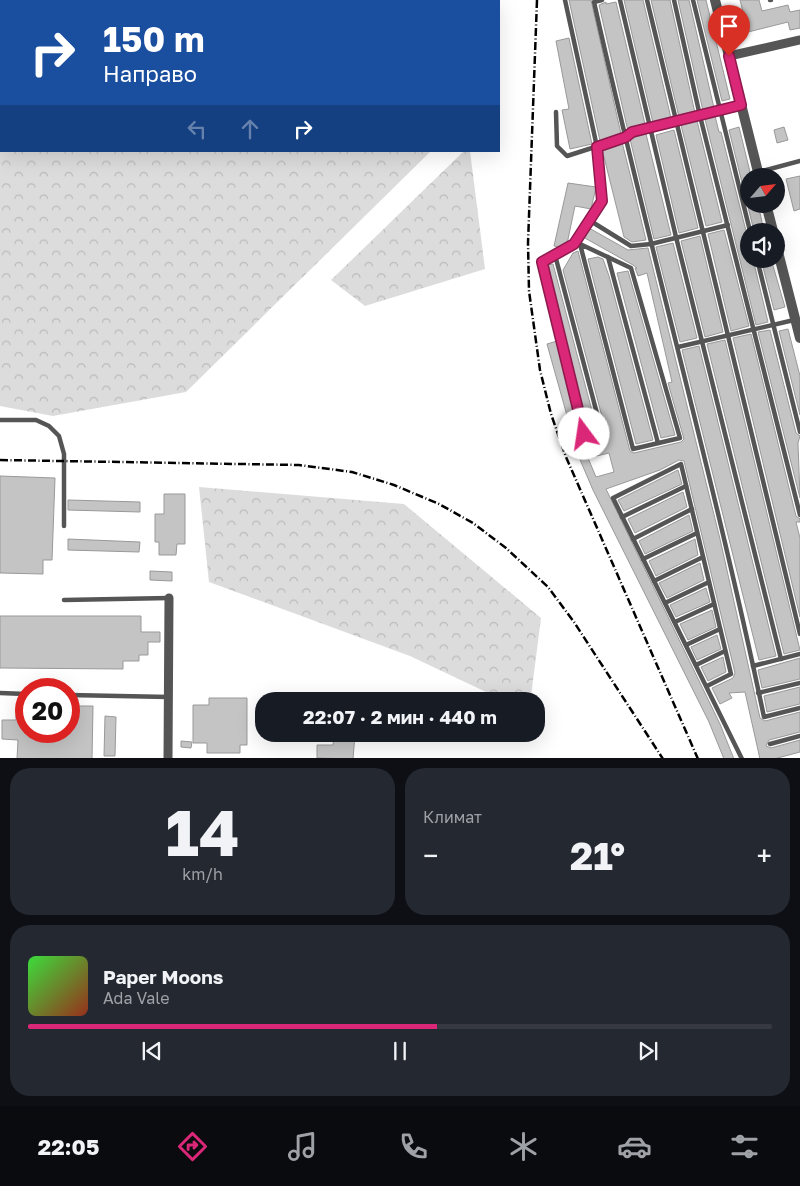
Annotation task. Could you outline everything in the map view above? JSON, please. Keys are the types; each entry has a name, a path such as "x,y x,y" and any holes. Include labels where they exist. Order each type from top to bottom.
{"street":[{"path":"715,0 757,168"},
{"path":"729,56 800,40"},
{"path":"782,268 800,337"},
{"path":"168,758 169,598"}],"lane":[{"path":"565,0 597,147 602,201 589,220 578,243 542,262 584,434"},
{"path":"602,0 594,2 624,138 678,347 764,718 800,708"},
{"path":"620,0 676,237 781,659"},
{"path":"647,0 800,634"},
{"path":"674,0 700,116 755,329 800,515"},
{"path":"693,0 748,223"},
{"path":"556,112 558,146 568,156 624,138 632,132 741,105"},
{"path":"777,168 800,161"},
{"path":"589,220 631,246 651,244 728,225"},
{"path":"578,243 631,268 680,438 633,449 578,243"},
{"path":"555,255 604,440"},
{"path":"608,257 658,443"},
{"path":"759,268 800,432"},
{"path":"678,347 796,319"},
{"path":"0,420 36,420 49,426 59,436 64,454 64,526"},
{"path":"707,686 731,674 681,464 613,498 742,758"},
{"path":"622,517 686,486"},
{"path":"633,538 692,509"},
{"path":"643,559 697,533"},
{"path":"654,581 703,557"},
{"path":"665,603 709,582"},
{"path":"64,600 169,598"},
{"path":"675,622 714,604"},
{"path":"686,645 720,628"},
{"path":"696,665 725,651"},
{"path":"753,666 800,654"},
{"path":"758,693 800,683"},
{"path":"0,693 15,694"},
{"path":"80,695 169,697"},
{"path":"770,744 800,736"}],"green space":[{"path":"0,152 430,152 186,392 53,416 0,406"},
{"path":"463,152 470,152 485,269 365,306 331,280"},
{"path":"199,487 404,504 541,618 532,692 486,692 410,656 209,582"}],"building":[{"path":"569,0 591,0 621,134 600,141"},
{"path":"624,0 643,0 671,118 653,123"},
{"path":"651,0 670,0 695,113 679,117"},
{"path":"678,0 689,0 714,108 703,111"},
{"path":"697,0 706,0 730,99 722,101"},
{"path":"740,0 759,0 762,11 788,5 790,12 800,10 800,28 790,30 788,22 748,32"},
{"path":"606,2 606,4 616,2 645,124 628,131 599,5"},
{"path":"569,38 592,144 570,149 562,110 569,109 556,41"},
{"path":"715,116 719,132 721,132 744,223 740,223 740,260 705,119"},
{"path":"697,121 722,222 706,226 681,125"},
{"path":"739,127 749,168 740,168 740,174 729,130"},
{"path":"784,127 788,140 777,143 774,130"},
{"path":"674,130 698,228 679,233 656,135"},
{"path":"646,134 671,235 654,239 630,139"},
{"path":"622,142 646,240 632,242 624,237 602,149"},
{"path":"800,176 800,209 794,211 786,179"},
{"path":"568,183 596,187 591,209 575,206 567,244 560,247 554,246"},
{"path":"750,213 760,213 762,223 752,223"},
{"path":"589,228 628,250 648,248 720,539 760,718 765,721 800,712 800,732 769,740 766,746 771,748 800,740 800,752 778,758 760,758 745,692 729,693 732,698 720,704 712,688 733,678 735,673 684,461 679,460 660,470 606,489 720,724 734,758 724,758 709,722 593,490 578,455 547,344 557,341 580,434 585,437 588,432 547,265 553,264 600,441 602,444 606,443 608,439 563,270 573,253 578,251 630,451 634,453 681,442 684,439 668,383 672,382 647,273 638,276 635,268 637,268 583,237","holes":["609,453 614,472 596,477 588,458"]},
{"path":"724,230 749,326 731,331 708,234"},
{"path":"700,236 723,332 705,337 681,241"},
{"path":"673,243 697,338 680,342 656,247"},
{"path":"598,257 603,259 609,276 653,440 636,444 588,259"},
{"path":"742,268 755,268 768,322 756,325"},
{"path":"763,268 774,268 785,307 774,310"},
{"path":"628,271 675,435 661,438 617,273"},
{"path":"788,329 800,376 800,415 779,331"},
{"path":"770,330 796,433 800,436 798,443 800,498 758,332"},
{"path":"751,334 796,516 800,519 800,522 796,522 800,538 800,617 733,338"},
{"path":"725,340 800,650 784,654 707,344"},
{"path":"699,346 776,656 759,660 682,350"},
{"path":"678,470 682,484 624,511 618,500"},
{"path":"0,476 55,478 52,560 43,560 43,574 0,573"},
{"path":"683,492 687,507 635,533 628,519"},
{"path":"164,494 185,494 185,544 177,544 176,555 159,555 159,542 155,542 155,514 164,514"},
{"path":"68,500 140,502 140,512 68,510"},
{"path":"689,515 693,531 645,554 639,541"},
{"path":"68,539 140,542 139,552 68,550"},
{"path":"695,539 698,555 656,576 649,561"},
{"path":"700,563 704,580 667,598 659,583"},
{"path":"150,571 172,572 172,581 150,580"},
{"path":"706,588 710,602 676,617 670,605"},
{"path":"712,610 716,627 688,640 680,624"},
{"path":"0,616 141,616 141,632 160,632 160,642 148,642 148,655 139,655 139,661 123,661 123,669 0,668"},
{"path":"717,635 721,649 697,660 691,647"},
{"path":"723,657 726,672 708,681 701,667"},
{"path":"800,658 800,679 762,688 758,670"},
{"path":"800,687 800,704 767,712 764,696"},
{"path":"209,698 247,698 247,745 240,745 240,753 207,753 207,743 193,743 193,705 209,705"},
{"path":"80,706 93,706 92,758 17,758 18,743 80,743"},
{"path":"105,716 116,717 115,756 104,756"},
{"path":"2,720 15,720 15,740 2,739"},
{"path":"181,741 192,742 191,748 181,747"},
{"path":"333,742 354,742 353,758 317,758 317,745 333,745"}],"railway":[{"path":"537,0 528,243 529,291 540,370 551,414 566,457 698,758"},
{"path":"0,460 299,465 352,472 394,485 439,504 473,523 506,548 548,587 574,622 662,758"}],"route":[{"path":"584,434 542,262 574,244 602,201 597,147 626,137 632,132 741,105 729,56"}]}
